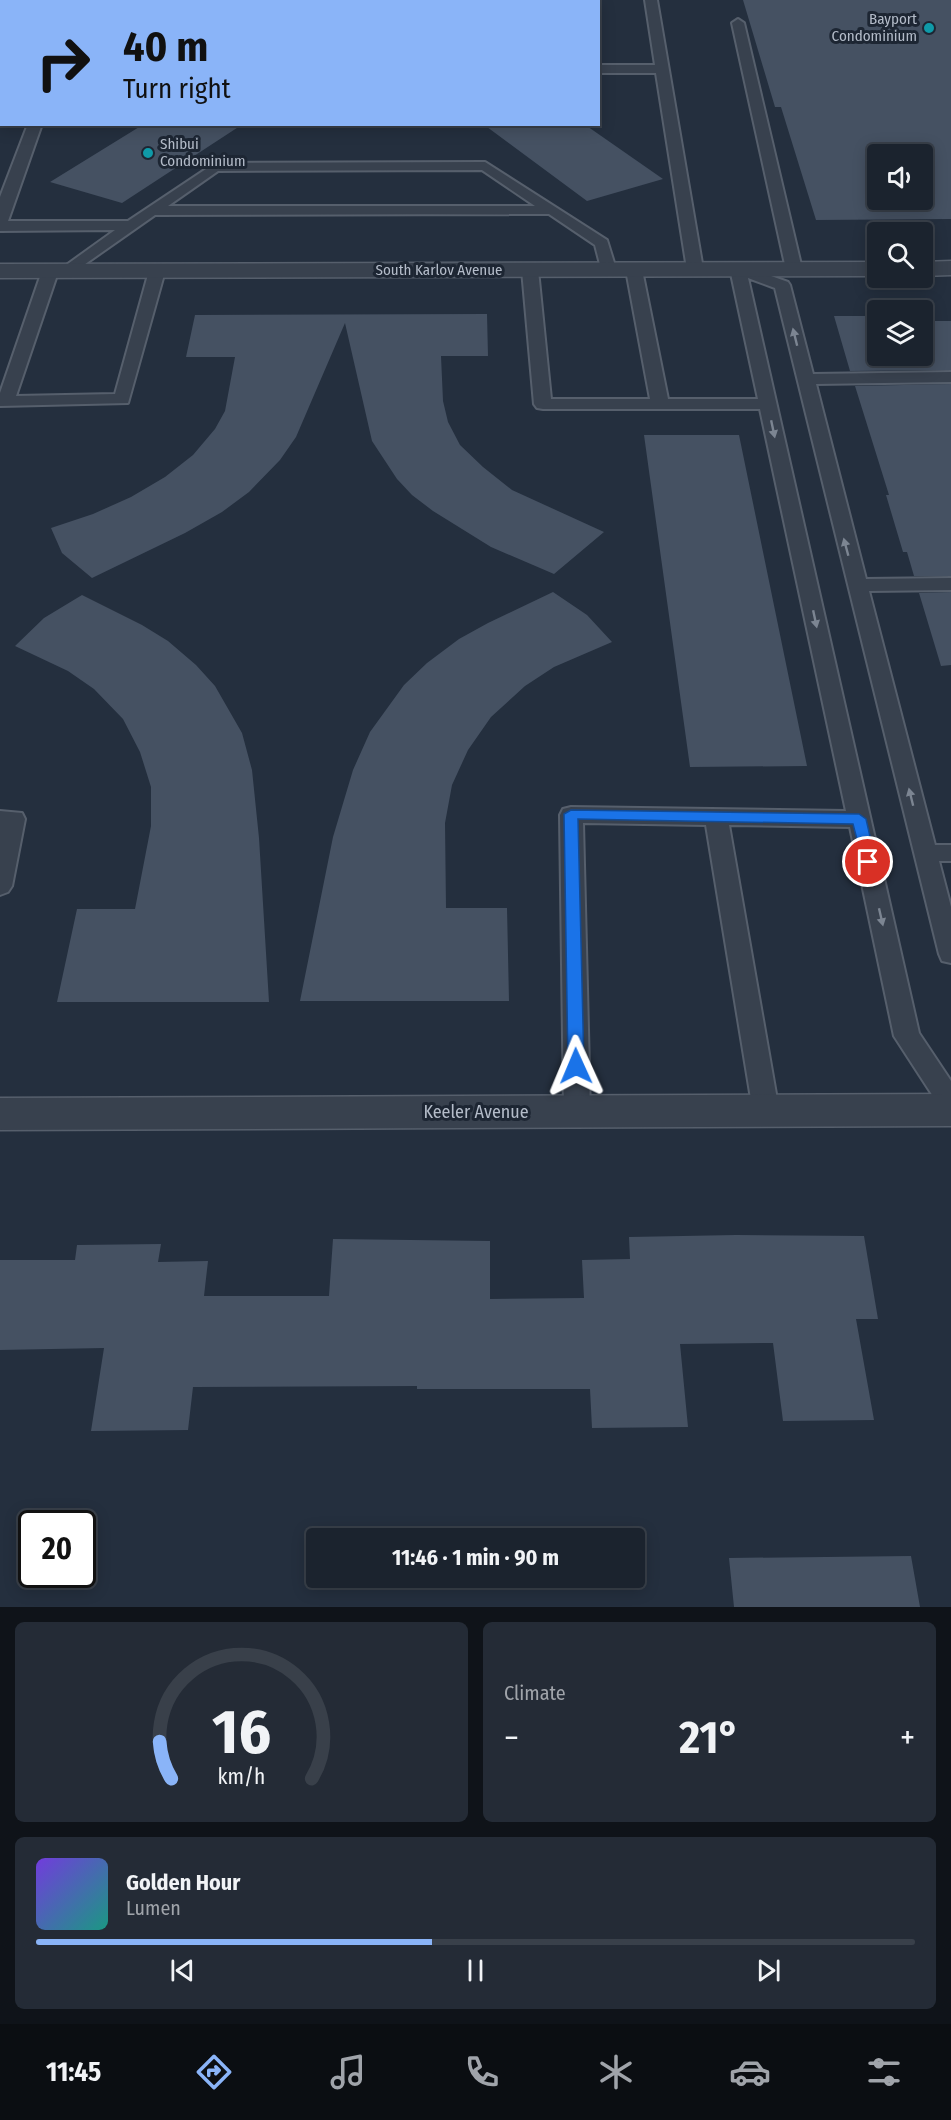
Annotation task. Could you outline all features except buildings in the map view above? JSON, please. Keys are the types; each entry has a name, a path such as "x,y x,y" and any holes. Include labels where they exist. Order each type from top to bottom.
{"street":[{"path":"933,268 951,268"},
{"name":"South Karlov Avenue","path":"0,271 867,269"},
{"name":"Keeler Avenue","path":"0,1114 951,1110"}],"lane":[{"path":"651,0 695,269"},
{"path":"738,23 794,269"},
{"path":"600,69 662,69"},
{"path":"34,126 7,198 0,224 131,225"},
{"path":"157,271 122,399 3,401 57,271 151,212 215,167 485,166 602,243 608,270"},
{"path":"151,212 551,210"},
{"path":"738,269 782,285 951,954"},
{"path":"738,269 907,1036 951,1102"},
{"path":"530,270 543,404 768,404"},
{"path":"634,270 660,404"},
{"path":"805,379 951,377"},
{"path":"856,585 951,584"},
{"path":"577,1112 571,814 859,819"},
{"path":"716,817 766,1111"},
{"path":"0,819 14,819 0,886"},
{"path":"925,854 951,853"}],"place":[{"name":"Bayport Condominium","path":"929,28"},
{"name":"Shibui Condominium","path":"148,153"}],"route":[{"path":"576,1066 571,814 859,819 868,862"}]}
